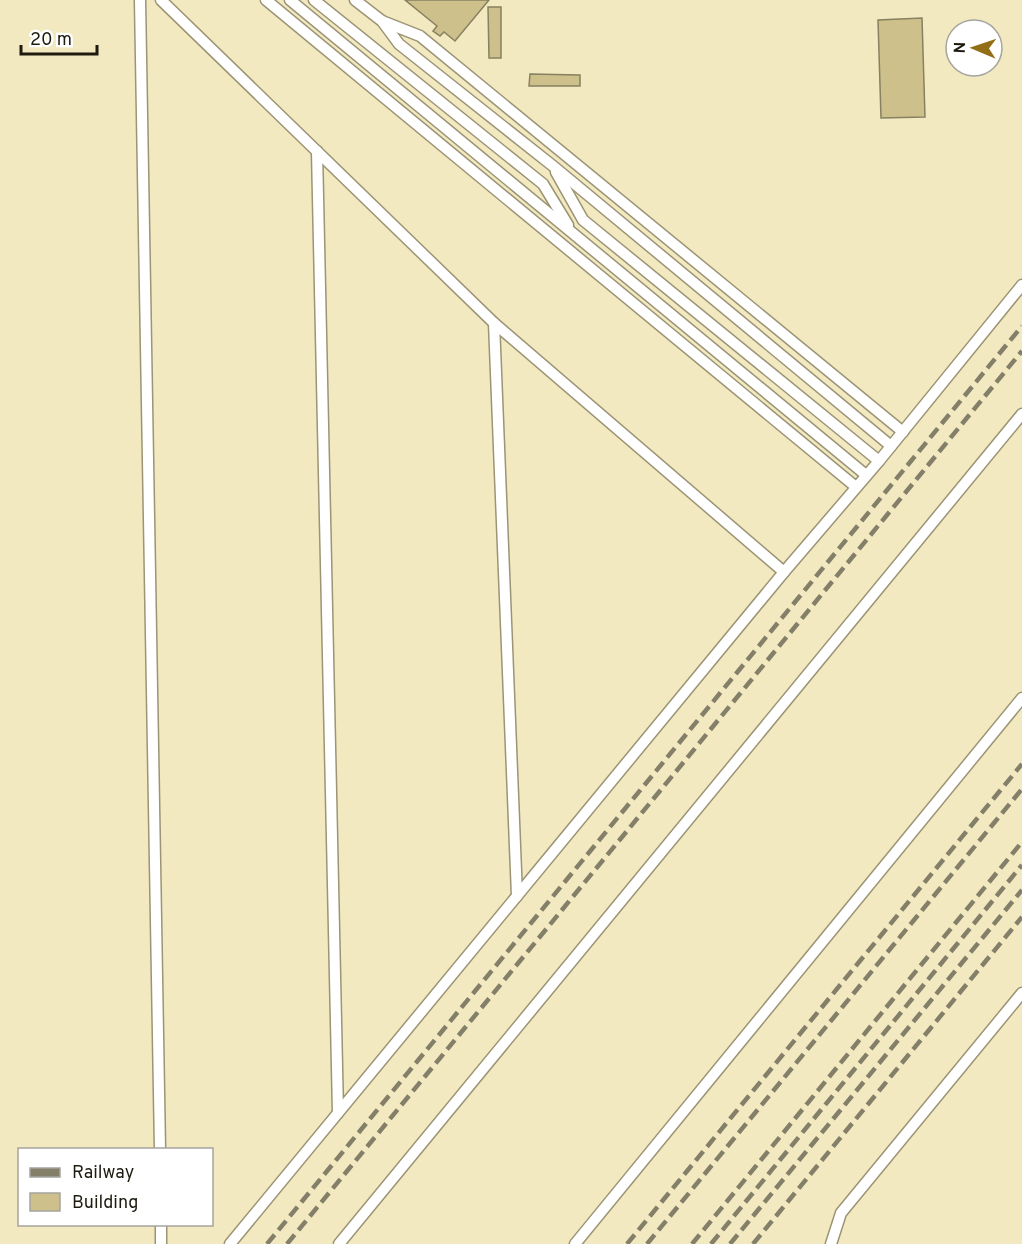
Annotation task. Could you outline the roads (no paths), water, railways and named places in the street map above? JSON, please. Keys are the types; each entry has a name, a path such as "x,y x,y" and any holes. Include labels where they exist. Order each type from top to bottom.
{"lane":[{"path":"140,0 160,1148"},
{"path":"161,0 494,323 784,572"},
{"path":"266,0 856,487"},
{"path":"290,0 867,475"},
{"path":"314,0 543,184 573,233"},
{"path":"354,0 382,21 420,36 903,432"},
{"path":"382,21 399,44 553,166 891,446"},
{"path":"317,151 338,1113"},
{"path":"553,166 582,220 879,462"},
{"path":"230,1244 784,572 879,462 1022,285"},
{"path":"494,323 517,896"},
{"path":"339,1244 1022,414"},
{"path":"575,1244 1022,698"},
{"path":"831,1244 841,1213 1022,993"},
{"path":"161,1226 161,1244"}],"railway":[{"path":"267,1244 1022,326"},
{"path":"287,1244 1022,351"},
{"path":"627,1244 1022,764"},
{"path":"647,1244 1022,789"},
{"path":"692,1244 1022,842"},
{"path":"711,1244 1022,865"},
{"path":"730,1244 1022,890"},
{"path":"753,1244 1022,917"}]}
